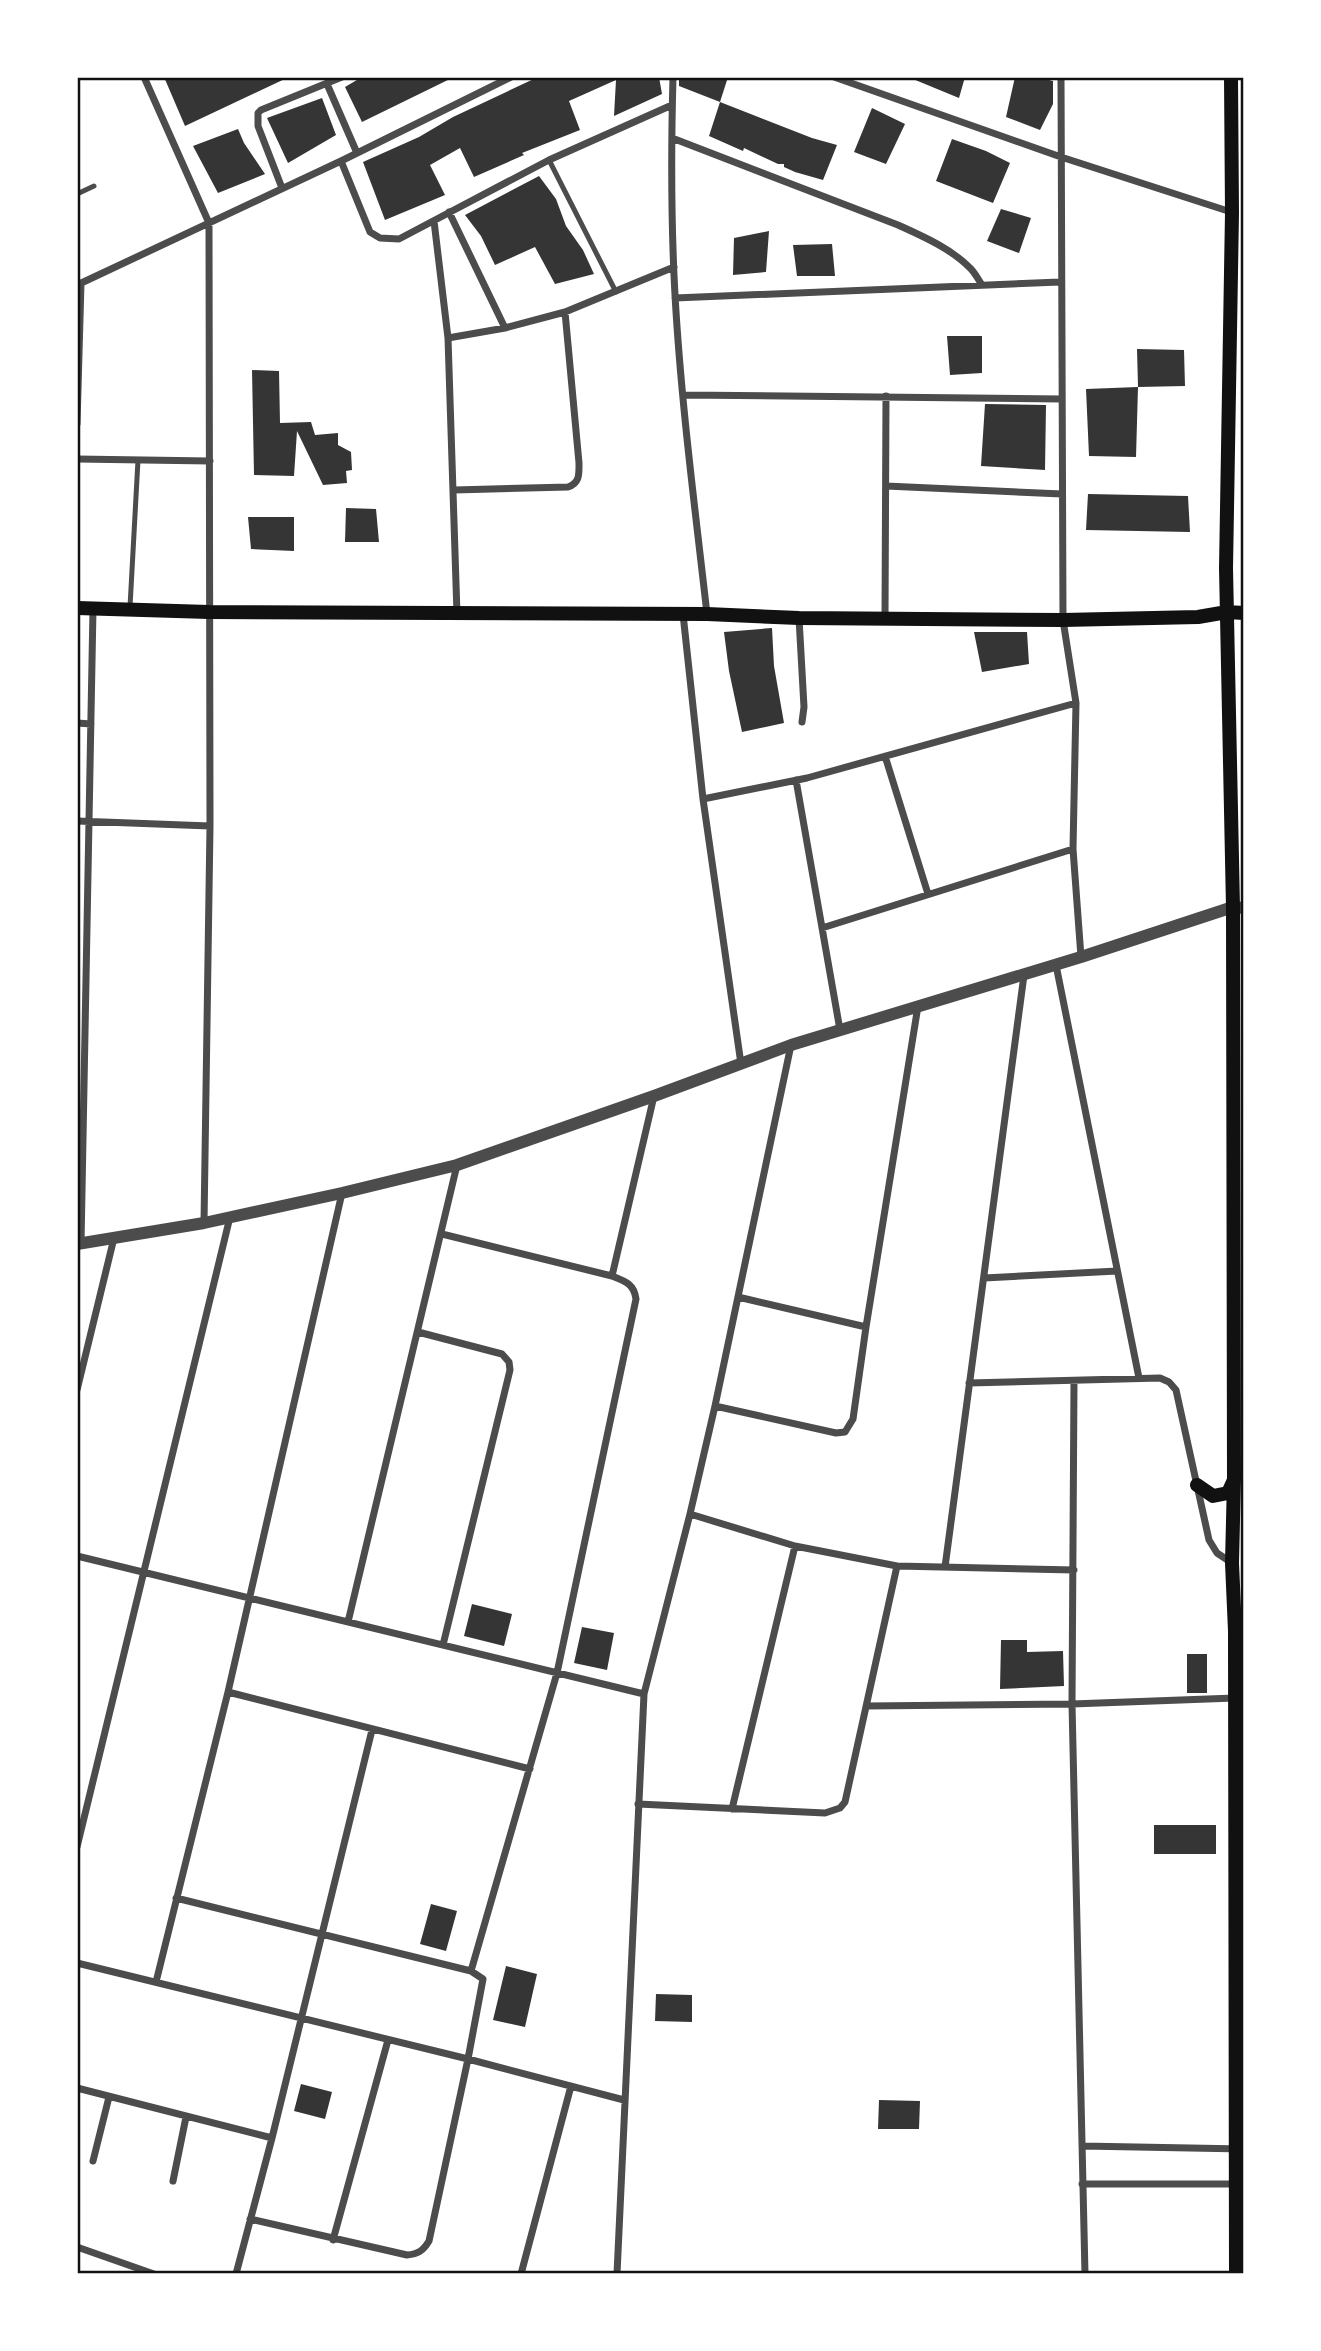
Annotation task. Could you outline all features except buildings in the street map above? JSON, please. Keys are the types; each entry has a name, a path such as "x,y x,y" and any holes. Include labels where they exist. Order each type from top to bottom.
{"main road":[{"path":"1231,77 1238,213 1227,612 1239,907 1232,1563 1240,1668 1235,1698 1240,2149 1236,2184 1236,2274"},
{"path":"77,608 209,612 707,614 799,618 1063,620 1198,617 1227,612 1244,613"},
{"path":"1197,1485 1213,1496 1222,1495 1228,1493 1234,1479"}],"street":[{"path":"144,77 209,223 211,825 204,1223"},
{"path":"282,188 258,127 258,113 342,77"},
{"path":"77,424 79,284 341,161 511,77"},
{"path":"673,77 675,298 707,614"},
{"path":"834,77 1061,157 1238,213"},
{"path":"1061,77 1063,620 1076,704 1073,849 1081,957"},
{"path":"327,84 357,153"},
{"path":"341,161 370,232 380,238 400,239 549,160 672,105"},
{"path":"672,138 928,239 970,267 982,285"},
{"path":"449,212 505,328"},
{"path":"434,221 448,338 457,614"},
{"path":"448,338 505,328 565,312 674,267"},
{"path":"675,298 1060,282"},
{"path":"454,490 568,487 576,483 579,478 579,463 565,312"},
{"path":"683,395 1062,399"},
{"path":"885,619 886,396"},
{"path":"77,459 210,461"},
{"path":"886,486 1062,494"},
{"path":"93,609 87,935 81,1015 79,1244 204,1223 342,1193 457,1164 791,1045 1239,907"},
{"path":"683,614 703,799 741,1064"},
{"path":"799,618 804,707 802,722"},
{"path":"703,799 796,780 1076,704"},
{"path":"77,723 91,723"},
{"path":"886,756 928,894"},
{"path":"796,780 840,1030"},
{"path":"77,821 211,825"},
{"path":"822,928 1073,849"},
{"path":"77,935 87,935"},
{"path":"1056,965 1139,1378"},
{"path":"944,1567 1024,975"},
{"path":"715,1406 836,1433 845,1433 853,1419 918,1006"},
{"path":"617,2274 644,1694 691,1514 791,1045"},
{"path":"612,1276 654,1096"},
{"path":"348,1622 457,1164"},
{"path":"156,1982 228,1692 342,1193"},
{"path":"77,1847 230,1217"},
{"path":"442,1234 612,1276 627,1282 636,1299 557,1673 471,1971"},
{"path":"77,1390 114,1238"},
{"path":"984,1278 1117,1271"},
{"path":"738,1297 866,1327"},
{"path":"418,1332 502,1354 509,1362 510,1370 443,1645"},
{"path":"969,1383 1139,1378 1160,1378 1169,1382 1176,1390 1209,1540 1217,1553 1232,1563"},
{"path":"1074,1381 1072,1704 1085,2274"},
{"path":"691,1514 795,1546 897,1566 1074,1570"},
{"path":"732,1809 795,1546"},
{"path":"77,1556 644,1694"},
{"path":"638,1804 825,1813 840,1808 845,1802 897,1566"},
{"path":"228,1692 530,1769"},
{"path":"867,1706 1072,1704 1235,1698"},
{"path":"236,2274 372,1730"},
{"path":"176,1898 471,1971 480,1976 483,1983 429,2241 425,2248 418,2254 407,2255 250,2219"},
{"path":"77,1963 624,2100"},
{"path":"333,2240 388,2040"},
{"path":"521,2274 571,2086"},
{"path":"77,2088 272,2138"},
{"path":"93,2161 109,2097"},
{"path":"173,2181 186,2117"},
{"path":"1082,2146 1240,2149"},
{"path":"1082,2184 1236,2184"},
{"path":"77,2247 154,2274"}],"lane":[{"path":"549,160 617,292"},
{"path":"77,194 94,186"},
{"path":"130,610 138,460"}]}
